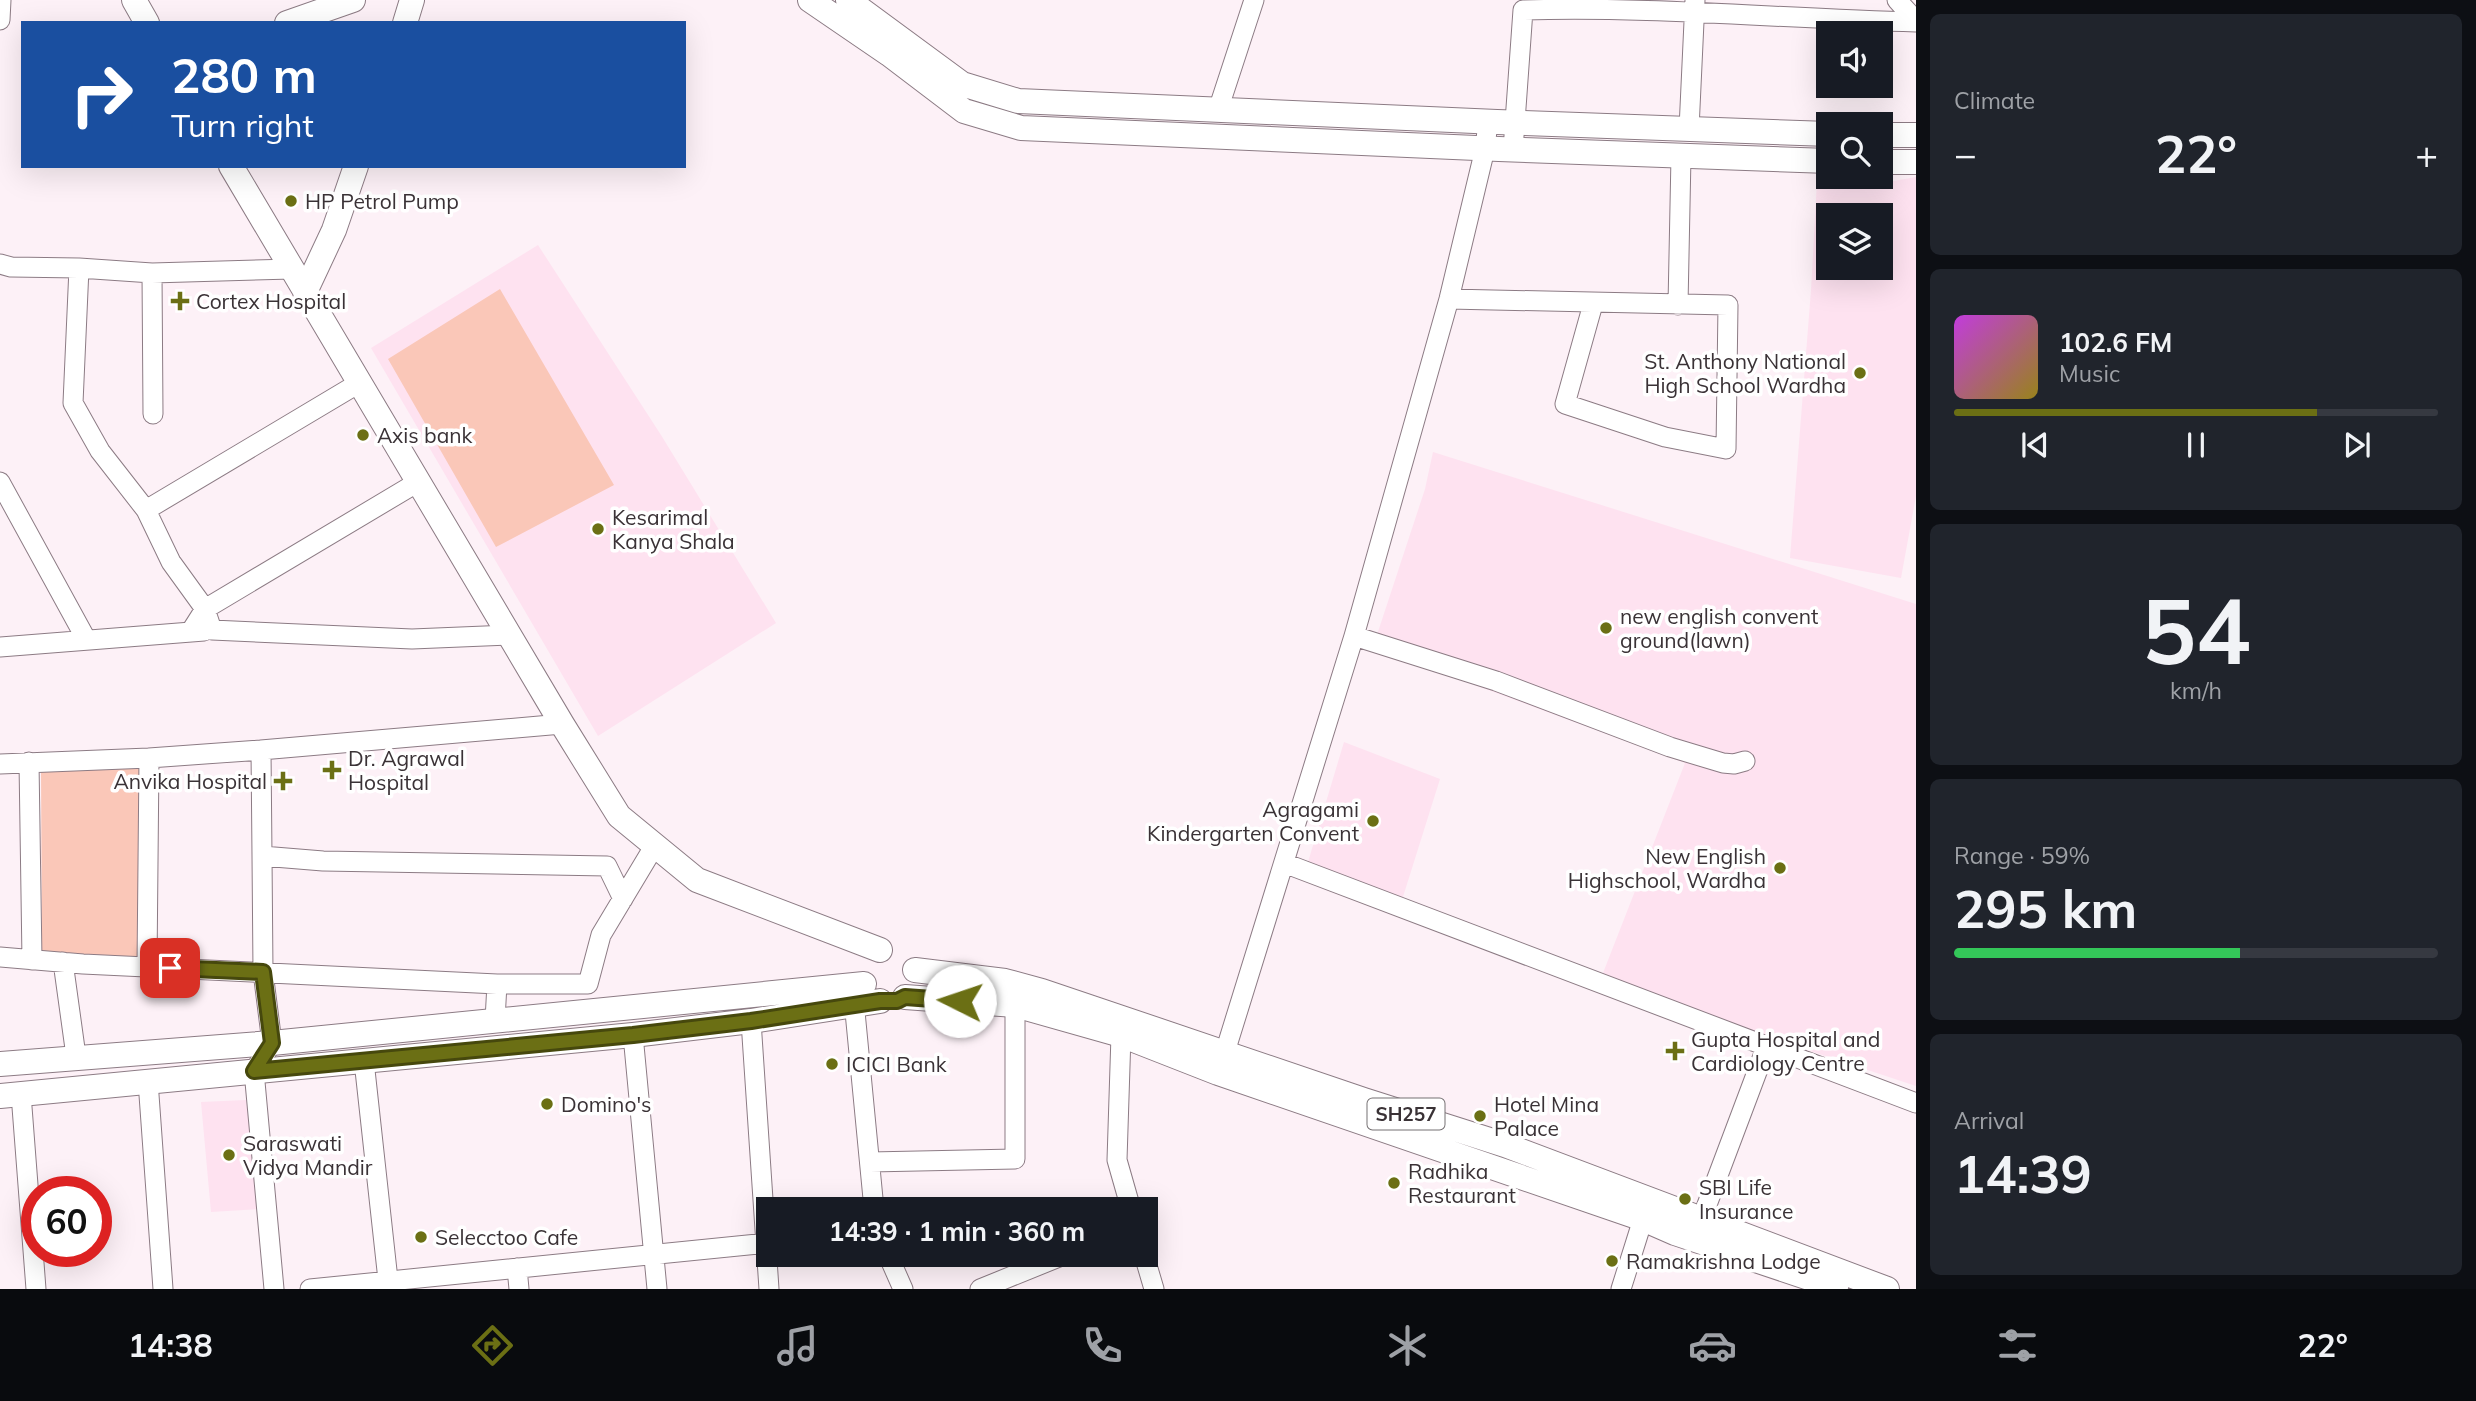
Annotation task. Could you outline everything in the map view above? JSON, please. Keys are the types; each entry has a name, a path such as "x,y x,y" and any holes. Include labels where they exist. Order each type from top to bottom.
{"main road":[{"path":"134,0 146,21"},
{"path":"293,21 353,0"},
{"path":"406,21 412,0"},
{"path":"810,0 890,54 964,111 1021,128 1816,161"},
{"path":"848,0 962,84 1018,101 1816,134"},
{"path":"1893,135 1916,135"},
{"path":"1893,162 1916,162"},
{"path":"0,1064 76,1056 272,1043 495,1020 859,993 897,1001 905,997 915,983 915,970 904,953 872,947 697,880 619,816 232,168"},
{"path":"305,292 334,230 355,168"},
{"path":"859,993 872,947"},
{"name":"SH257","path":"915,970 1005,981 1034,988 1222,1063 1675,1233 1843,1289"},
{"path":"11,1095 633,1035 751,1021 859,993"},
{"name":"SH257","path":"905,997 1015,1005 1364,1100 1505,1144 1882,1288"}],"street":[{"path":"0,20 2,0"},
{"path":"1218,110 1254,0"},
{"path":"1897,0 1916,22"},
{"path":"1513,150 1523,10 1601,4 1695,7 1916,22"},
{"path":"1689,129 1695,7"},
{"path":"1222,1063 1354,636 1449,299 1485,149 1488,121"},
{"path":"1678,305 1681,156"},
{"path":"0,264 11,267 152,273 292,269"},
{"path":"79,268 74,402 100,451 146,510 171,562 205,609 212,630"},
{"path":"152,273 153,414"},
{"path":"1449,299 1728,305 1726,449 1665,437 1565,404 1593,304"},
{"path":"146,510 359,383"},
{"path":"0,482 86,639"},
{"path":"191,632 205,609 418,482"},
{"path":"0,647 212,630 412,639 509,635"},
{"path":"1354,636 1496,681 1670,747 1723,763 1745,761"},
{"path":"0,764 149,758 562,724"},
{"path":"261,750 263,972 272,1043 254,1071 274,1289"},
{"path":"147,967 149,758"},
{"path":"29,762 33,960"},
{"path":"592,1012 588,984 601,935 654,845"},
{"path":"262,856 323,862 607,866 623,899"},
{"path":"1284,863 1916,1103"},
{"path":"0,957 497,984 588,984"},
{"path":"62,962 76,1056"},
{"path":"495,1020 497,984"},
{"path":"859,993 873,1197"},
{"path":"870,1163 1015,1159 1015,1005"},
{"path":"751,1021 763,1197"},
{"path":"633,1035 657,1289"},
{"path":"1121,1035 1117,1160 1128,1197"},
{"path":"1702,1219 1766,1048"},
{"path":"364,1061 388,1285"},
{"path":"148,1082 163,1289"},
{"path":"11,1095 36,1289"},
{"path":"1621,1289 1643,1219"},
{"path":"310,1289 388,1285 517,1268 756,1244"},
{"path":"768,1267 769,1289"},
{"path":"894,1267 904,1289"},
{"path":"980,1289 1035,1267"},
{"path":"1148,1267 1154,1289"},
{"path":"517,1268 519,1289"}],"shaded area":[{"name":"St. Anthony National High School Wardha","path":"1916,177 1916,496 1901,578 1790,558 1817,189 1893,189 1893,181"},
{"name":"Kesarimal Kanya Shala","path":"538,245 661,435 776,623 598,736 371,348"},
{"path":"500,289 614,485 496,547 388,359"},
{"name":"New English Highschool, Wardha","path":"1433,452 1916,604 1916,1086 1714,1019 1603,973 1685,763 1373,647 1425,489"},
{"name":"Agragami Kindergarten Convent","path":"1344,742 1440,779 1402,900 1308,862"},
{"path":"139,768 139,966 42,953 41,772"},
{"name":"Saraswati Vidya Mandir","path":"246,1100 260,1209 211,1212 201,1102"}],"place":[{"name":"HP Petrol Pump","path":"291,201"},
{"name":"Cortex Hospital","path":"180,301"},
{"name":"St. Anthony National High School Wardha","path":"1860,373"},
{"name":"Axis bank","path":"363,435"},
{"name":"Kesarimal Kanya Shala","path":"598,529"},
{"name":"new english convent ground(lawn)","path":"1606,628"},
{"name":"Dr. Agrawal Hospital","path":"332,770"},
{"name":"Anvika Hospital","path":"283,781"},
{"name":"Agragami Kindergarten Convent","path":"1373,821"},
{"name":"New English Highschool, Wardha","path":"1780,868"},
{"name":"Gupta Hospital and Cardiology Centre","path":"1675,1051"},
{"name":"ICICI Bank","path":"832,1064"},
{"name":"Domino's","path":"547,1104"},
{"name":"Hotel Mina Palace","path":"1480,1116"},
{"name":"Saraswati Vidya Mandir","path":"229,1155"},
{"name":"Radhika Restaurant","path":"1394,1183"},
{"name":"SBI Life Insurance","path":"1685,1199"},
{"name":"Selecctoo Cafe","path":"421,1237"},
{"name":"Ramakrishna Lodge","path":"1612,1261"}],"route":[{"path":"170,968 263,972 272,1043 254,1071 633,1035 751,1021 880,1001 897,1001 905,997 960,1001"}]}
